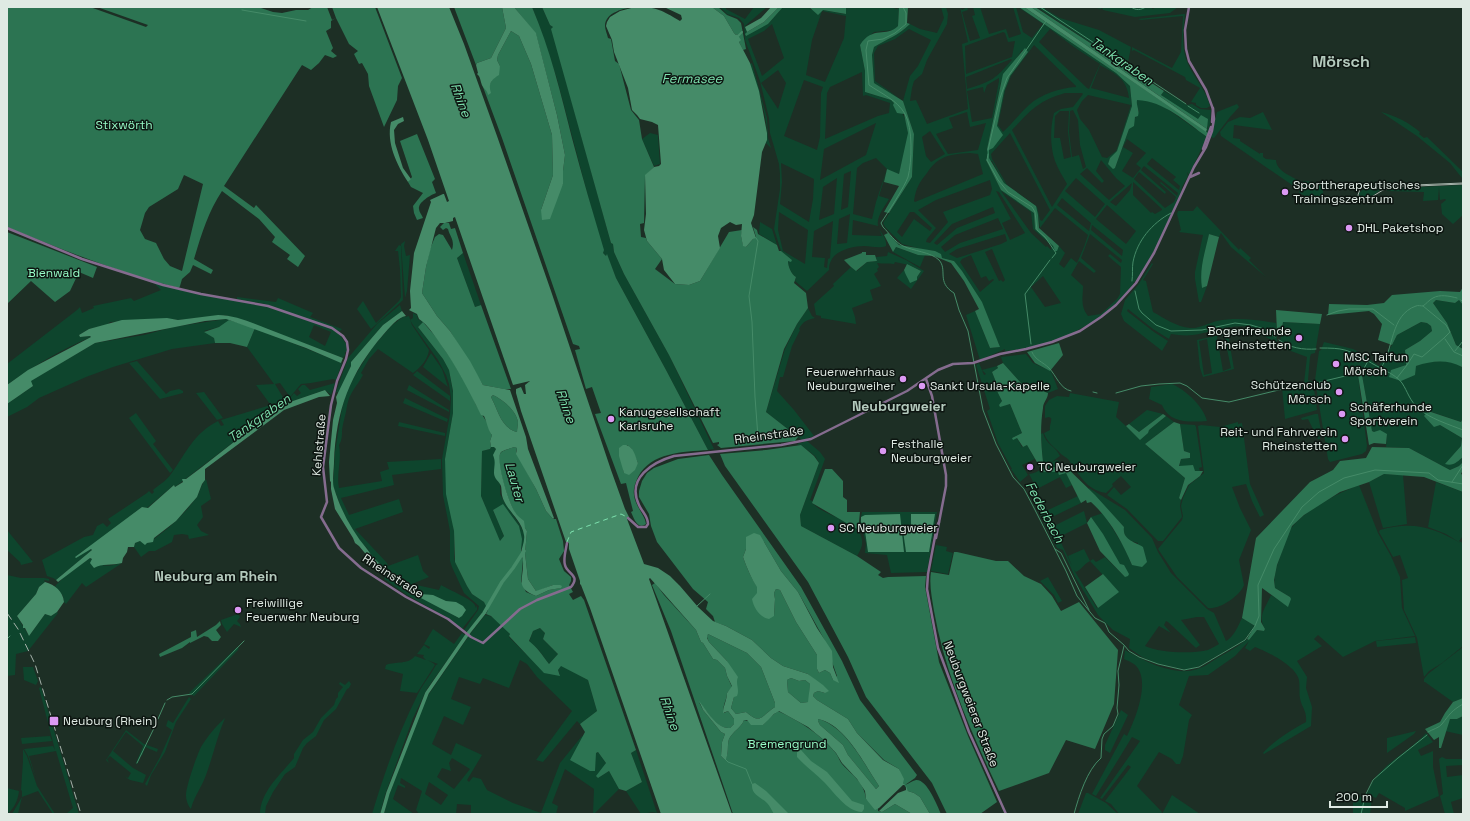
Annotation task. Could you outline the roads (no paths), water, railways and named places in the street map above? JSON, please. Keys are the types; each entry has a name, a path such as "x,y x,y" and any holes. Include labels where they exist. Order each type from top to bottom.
{"main road":[{"name":"Rheinstraße","path":"628,518 638,527 646,527 648,524 648,518 638,504 636,491 640,477 653,464 662,459 674,456 781,445 811,439 907,391 938,370 953,364 974,363 1000,354 1033,348 1063,339 1090,325 1116,305 1136,282 1149,262 1165,232 1210,130 1213,108 1206,90 1192,68 1186,49 1185,30 1189,7"},
{"path":"1190,177 1200,173"},
{"name":"Kehlstraße","path":"7,228 82,259 154,282 188,292 268,306 335,330 341,334 345,339 348,350 332,398 323,467 327,502 320,516"},
{"name":"Neuburgweierer Straße","path":"926,379 932,396 946,475 946,486 928,574 928,594 942,662 972,739 1006,814"},
{"name":"Rheinstraße","path":"320,516 339,548 361,568 406,597 448,619 471,637 483,644 485,640 520,609 537,600 562,592 571,587 574,583 574,575 567,569 565,564 567,543"}],"water":[{"name":"Rhine","path":"377,7 449,7 497,136 611,470 629,517 627,519 644,564 658,568 670,576 713,621 752,640 771,658 783,666 808,674 829,691 825,693 818,691 814,693 813,696 848,719 857,733 883,760 899,769 904,779 903,783 905,785 903,785 879,808 875,810 866,799 865,791 857,779 825,741 808,727 779,711 763,725 751,725 747,720 744,720 729,739 726,759 721,756 722,742 725,734 721,732 703,710 699,701 712,718 720,725 730,728 734,724 734,719 728,711 723,713 727,693 732,686 725,668 717,660 713,659 701,642 696,630 650,578 649,579 732,814 661,814 590,608 580,584 569,549 569,543 566,542 521,411 516,389 521,387 524,394 526,394 525,385 530,381 513,385 455,217 453,218 453,221 440,223 436,228 426,267 422,293 470,361 483,385 510,390 526,437 528,449 554,518 553,519 546,511 536,489 516,454 517,448 514,447 502,452 500,454 500,466 507,493 516,513 524,521 527,531 525,553 528,579 536,591 553,585 560,585 562,586 561,588 549,590 536,596 529,593 522,586 523,561 521,553 524,535 521,525 504,501 501,486 494,475 495,462 493,455 496,449 491,447 490,441 492,435 489,431 484,416 481,415 447,353 431,331 419,319 417,314 409,310 411,308 410,291 414,253 431,202 430,200 444,194 447,202 449,201 428,140","holes":["493,395 497,397 515,413 518,422 517,432 507,427 504,423 491,397","708,634 747,653 761,667 775,703 775,707 758,719 746,712 736,714 731,708 734,697 738,694 738,677 727,661 707,638","791,678 799,681 805,680 810,684 808,702 801,703 788,692 787,680","818,719 828,723 846,737 879,786 876,789 848,755 843,745 820,725"]},
{"path":"502,7 514,7 536,33 557,115 565,155 563,184 550,219 542,220 541,210 553,175 552,135 531,64 519,36 511,31 498,55 497,60 500,66 499,75 491,82 491,93 488,95 477,74 477,63 491,58 506,28"},
{"name":"Fermasee","path":"635,7 659,10 680,21 682,19 681,15 664,7 712,7 724,16 734,33 736,35 737,34 741,40 739,42 750,63 759,91 767,140 762,152 754,215 751,223 756,238 753,239 746,247 743,246 741,236 742,224 736,225 730,222 721,228 718,236 720,248 700,281 689,285 675,284 664,270 662,259 647,241 644,230 646,214 645,175 654,167 661,164 658,125 640,119 632,110 628,88 606,26 610,17 620,11"},
{"path":"771,7 779,7 764,22 747,32 745,27 761,18"},
{"path":"1024,7 1031,7 1207,129 1206,132"},
{"path":"403,117 404,121 398,124 394,130 395,143 403,168 411,179 408,182 396,161 390,138 391,122"},
{"path":"402,311 406,316 400,318 385,332 362,364 347,393 335,443 333,475 334,488 340,505 356,535 371,555 390,573 388,574 369,558 355,543 335,509 331,489 329,462 333,420 337,403 336,397 351,366 351,362 383,325"},
{"path":"218,315 231,316 243,320 343,358 341,363 306,348 226,319 205,321 95,343 31,381 33,386 7,404 7,385 28,370 91,337 80,337 79,335 89,329 122,320 167,318 178,320"},
{"path":"325,390 330,396 319,397 284,410 205,469 205,480 197,497 176,521 154,538 153,542 145,545 140,541 135,543 134,547 128,547 122,563 97,566 94,568 90,563 92,559 90,558 58,582 56,580 92,550 91,549 76,558 75,557 142,507 148,508 174,485 175,487 183,482 182,479 186,479 262,420 290,402"},
{"path":"623,445 631,448 638,463 635,470 629,475 624,473 619,456 619,448"},
{"path":"900,514 904,552 868,552 861,517 865,515"},
{"path":"911,514 935,514 933,526 911,527"},
{"path":"933,529 929,552 906,552 903,531"},
{"path":"754,533 760,535 781,571 798,592 817,628 832,651 833,667 839,683 833,680 830,673 825,670 819,673 817,669 817,655 796,622 780,590 776,589 774,593 774,616 769,619 766,618 760,614 754,606 752,599 757,593 757,587 749,573 743,557 746,549 746,537"},
{"path":"45,582 58,589 64,602 57,612 51,616 45,614 29,636 17,616 36,594 39,587"},
{"path":"417,595 433,595 446,601 456,602 463,606 466,610 459,618"},
{"path":"801,750 811,761 827,772 852,801 864,805 862,812 851,809 846,805 797,757 797,752"},
{"path":"755,783 766,791 789,814 774,814 767,803 753,791 752,784"},
{"path":"906,786 908,791 920,797 930,814 912,814 895,804 882,812 879,811 898,793 906,790"}],"waterway":[{"name":"Federbach","path":"903,7 906,13 906,24 895,33 883,39 868,41 866,50 869,85 894,101 902,109 908,120 911,136 911,154 908,177 881,223 883,227 900,244 907,248 927,253 939,260 943,268 945,285 954,293 968,331 983,410 996,444 1013,477 1024,489 1066,571 1077,596 1095,618 1105,623 1109,632 1129,651 1139,657 1158,664 1184,670 1199,667 1245,640 1255,626 1259,616 1258,585 1274,549 1302,507 1319,492 1344,478 1375,470 1429,473 1438,480 1463,484"},
{"path":"1040,7 1186,104"},
{"path":"1131,7 1138,10 1146,7"},
{"path":"242,10 306,21"},
{"path":"988,150 1000,98 1007,78 1046,21"},
{"name":"Tankgraben","path":"738,36 742,32"},
{"path":"1188,106 1199,113"},
{"path":"988,154 987,160 998,180 1008,192 1032,207 1035,212 1037,230 1045,237 1056,253 1052,258"},
{"path":"1132,281 1135,254 1146,233 1164,217 1171,213"},
{"path":"756,238 758,241 749,296 752,322 758,437"},
{"path":"1031,344 1025,294 1050,260"},
{"path":"1135,291 1139,309 1142,313 1156,325 1171,331 1202,330 1235,323 1251,325 1264,329 1275,337"},
{"path":"1381,368 1397,325 1401,317 1408,310 1417,306 1423,306 1439,296 1457,298"},
{"path":"1397,378 1414,354 1422,357 1450,332 1446,325 1423,306"},
{"path":"1327,315 1349,309 1373,309 1394,325"},
{"path":"1445,339 1454,352 1463,356"},
{"path":"1279,340 1297,348 1316,349"},
{"path":"1455,351 1463,341"},
{"path":"1320,348 1345,350 1367,361"},
{"path":"1032,352 1037,359 1052,371 1064,388 1071,391"},
{"path":"1316,383 1362,372 1368,361 1399,380 1413,402 1423,412 1440,421 1463,430"},
{"path":"1116,393 1141,386 1180,383 1187,386 1202,398 1229,402 1283,389 1312,384"},
{"path":"1093,392 1097,393"},
{"path":"1452,482 1463,465"},
{"name":"Federbach","path":"1055,549 1061,553 1089,610"},
{"name":"Lauter","path":"382,814 388,793 427,693 484,613 502,582 524,551"},
{"path":"389,573 404,589 417,595"},
{"path":"697,606 710,594"},
{"path":"7,639 10,636"},
{"path":"167,700 172,697 192,694 244,641"},
{"path":"1074,814 1088,776 1101,758 1102,739 1104,734 1113,726 1118,714 1118,671 1124,646"},
{"path":"158,719 165,703"},
{"path":"1428,732 1441,725 1453,711 1463,704"},
{"path":"137,763 157,722"},
{"path":"1366,794 1373,780 1427,735"},
{"path":"725,759 728,762 746,769 752,784"},
{"path":"1361,814 1365,797"}],"tram line":[{"path":"1463,183 1366,187 1360,189 1358,195 1360,200 1365,201 1383,190 1394,187 1463,184"}],"railway":[{"path":"7,613 18,629 35,664 81,814"}],"place":[{"name":"Sporttherapeutisches Trainingszentrum","path":"1285,192"},
{"name":"DHL Paketshop","path":"1349,228"},
{"name":"Bogenfreunde Rheinstetten","path":"1299,338"},
{"name":"MSC Taifun Mörsch","path":"1336,364"},
{"name":"Feuerwehrhaus Neuburgweiher","path":"903,379"},
{"name":"Sankt Ursula-Kapelle","path":"922,386"},
{"name":"Schützenclub Mörsch","path":"1339,392"},
{"name":"Schäferhunde Sportverein","path":"1342,414"},
{"name":"Kanugesellschaft Karlsruhe","path":"611,419"},
{"name":"Reit- und Fahrverein Rheinstetten","path":"1345,439"},
{"name":"Festhalle Neuburgweier","path":"883,451"},
{"name":"TC Neuburgweier","path":"1030,467"},
{"name":"SC Neuburgweier","path":"831,528"},
{"name":"Freiwillige Feuerwehr Neuburg","path":"238,610"},
{"name":"Neuburg (Rhein)","path":"54,721"}],"district":[{"name":"Mörsch","path":"1341,61"},
{"name":"Neuburgweier","path":"899,406"},
{"name":"Neuburg am Rhein","path":"216,576"}],"park label":[{"name":"Stixwörth","path":"124,125"},
{"name":"Bienwald","path":"54,273"},
{"name":"Bremengrund","path":"787,744"}]}
